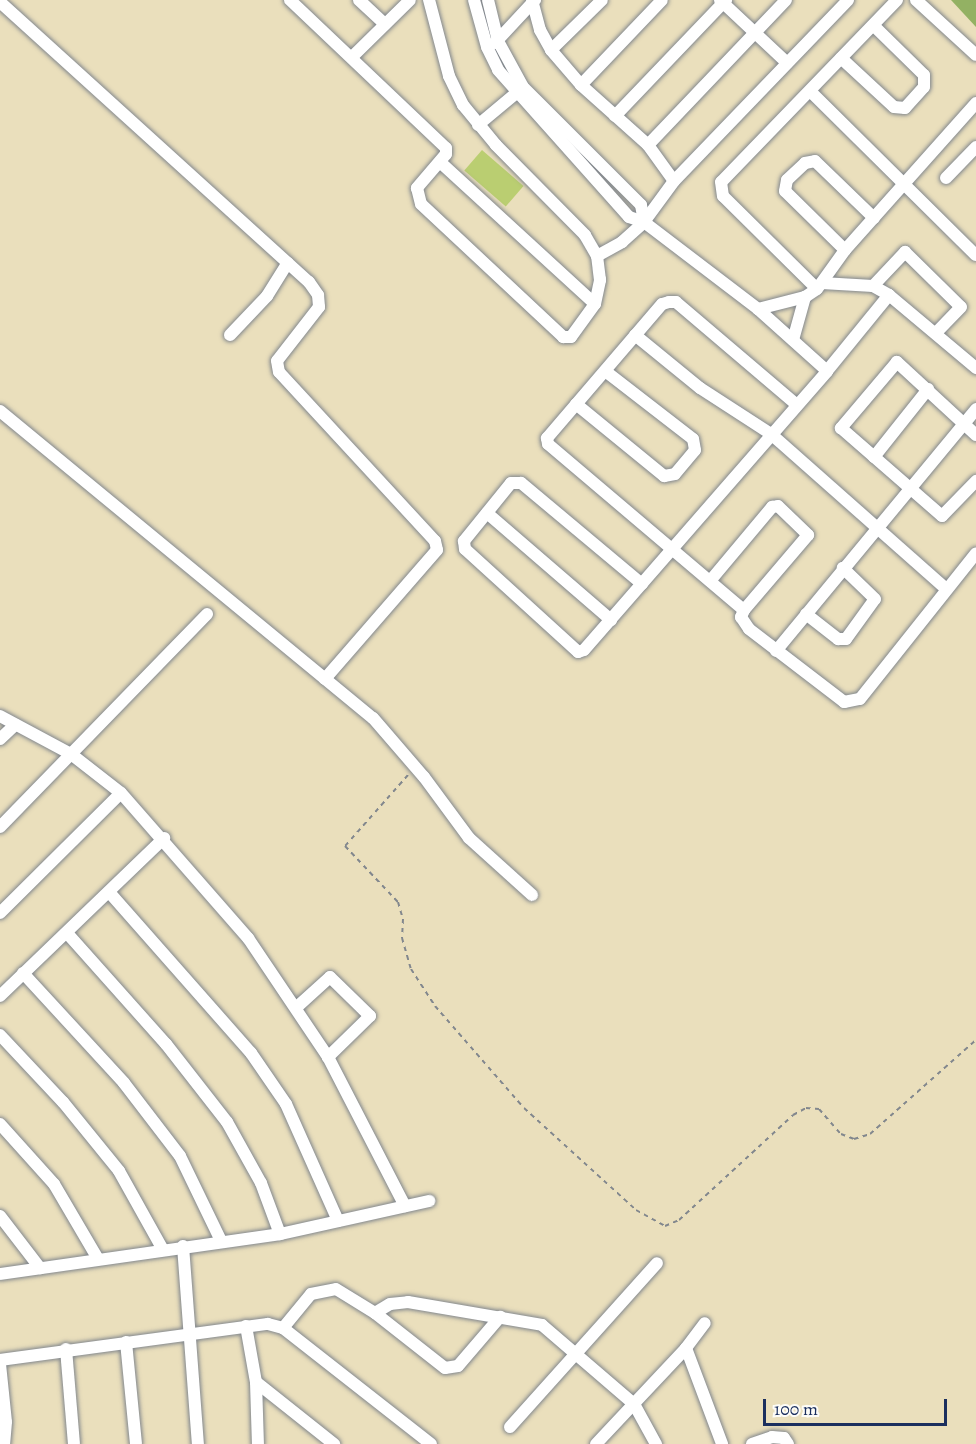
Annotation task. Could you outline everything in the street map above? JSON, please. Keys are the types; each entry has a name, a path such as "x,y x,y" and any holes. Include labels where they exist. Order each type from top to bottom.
{"street":[{"path":"290,0 446,148 440,162 417,188 422,204 563,337 576,333 595,304 600,280 597,256 571,219 478,124 449,76 429,0"},
{"path":"359,0 385,24"},
{"path":"352,57 410,0"},
{"path":"474,0 486,47 572,155 629,218 644,222 758,309 827,371"},
{"path":"488,0 498,41 519,90 582,145 641,205 644,222"},
{"path":"551,50 602,0"},
{"path":"581,85 662,0"},
{"path":"648,145 786,0"},
{"path":"597,256 622,242 644,222 674,181 848,0"},
{"path":"897,0 721,182 720,188 723,196 820,286 873,286 889,295 938,332 975,364"},
{"path":"916,0 976,55"},
{"path":"486,47 498,41 533,1 551,50 581,85 648,145 674,181"},
{"path":"615,116 723,1 787,63"},
{"path":"0,2 309,282 318,295 319,307 277,361 279,372 435,541 437,550 326,680"},
{"path":"842,58 894,107 905,108 924,87 924,75 873,25"},
{"path":"478,124 519,90"},
{"path":"810,91 976,255"},
{"path":"758,309 805,297 820,286 844,250 976,103"},
{"path":"572,155 582,145"},
{"path":"946,178 976,147"},
{"path":"844,250 785,191 787,180 805,163 815,161 874,218"},
{"path":"440,162 595,304"},
{"path":"873,286 905,252 961,307 938,332"},
{"path":"230,335 267,296 288,263"},
{"path":"642,584 520,483 511,483 464,541 465,549 578,652 584,650 611,620 642,584 672,549 771,434 827,371 889,295"},
{"path":"793,340 805,297"},
{"path":"744,610 549,447 547,438 662,304 676,302 797,405"},
{"path":"636,335 700,388 771,434 946,589"},
{"path":"976,435 897,362 842,424 843,431 945,516 976,481"},
{"path":"576,404 664,476 675,474 695,450 693,440 605,371"},
{"path":"874,457 928,389"},
{"path":"776,651 976,409"},
{"path":"0,411 373,718 416,767 469,838 532,895"},
{"path":"710,581 772,507 778,506 808,535 744,610 743,623 844,702 854,702 976,553"},
{"path":"487,513 611,620"},
{"path":"806,614 838,639 846,639 875,599 843,568"},
{"path":"0,827 207,614"},
{"path":"0,716 71,754 121,793 164,838 248,938 298,1006 328,1057 405,1206"},
{"path":"0,740 15,725"},
{"path":"0,913 121,793"},
{"path":"0,996 164,838"},
{"path":"109,892 251,1053 286,1104 338,1221"},
{"path":"67,933 166,1044 227,1122 261,1183 280,1234"},
{"path":"23,973 124,1083 180,1156 222,1241"},
{"path":"298,1006 330,977 370,1016 328,1057"},
{"path":"0,1035 63,1102 119,1171 162,1248"},
{"path":"0,1124 54,1184 99,1259"},
{"path":"0,1274 162,1248 280,1234 429,1201"},
{"path":"0,1216 40,1268"},
{"path":"183,1246 192,1334 198,1444"},
{"path":"510,1427 657,1263"},
{"path":"283,1328 311,1294 323,1289 336,1289 375,1313 445,1368 458,1366 500,1317"},
{"path":"375,1313 390,1304 408,1302 542,1325 574,1355 634,1404 656,1444"},
{"path":"596,1444 686,1348 705,1323"},
{"path":"4,1444 6,1422 0,1362 66,1349 268,1324 283,1328 427,1443"},
{"path":"246,1326 256,1382 258,1444"},
{"path":"126,1342 136,1444"},
{"path":"686,1348 722,1444"},
{"path":"66,1349 74,1444"},
{"path":"256,1382 334,1444"},
{"path":"752,1444 772,1437 784,1438 788,1444"}],"path":[{"path":"416,767 345,846 398,902 403,919 402,938 411,969 435,1006 524,1107 636,1210 665,1226 679,1220 793,1115 806,1108 819,1109 841,1134 854,1139 870,1134 976,1040"}],"green space":[{"path":"951,0 976,0 976,27"},
{"path":"482,150 524,186 506,206 464,170"}]}
